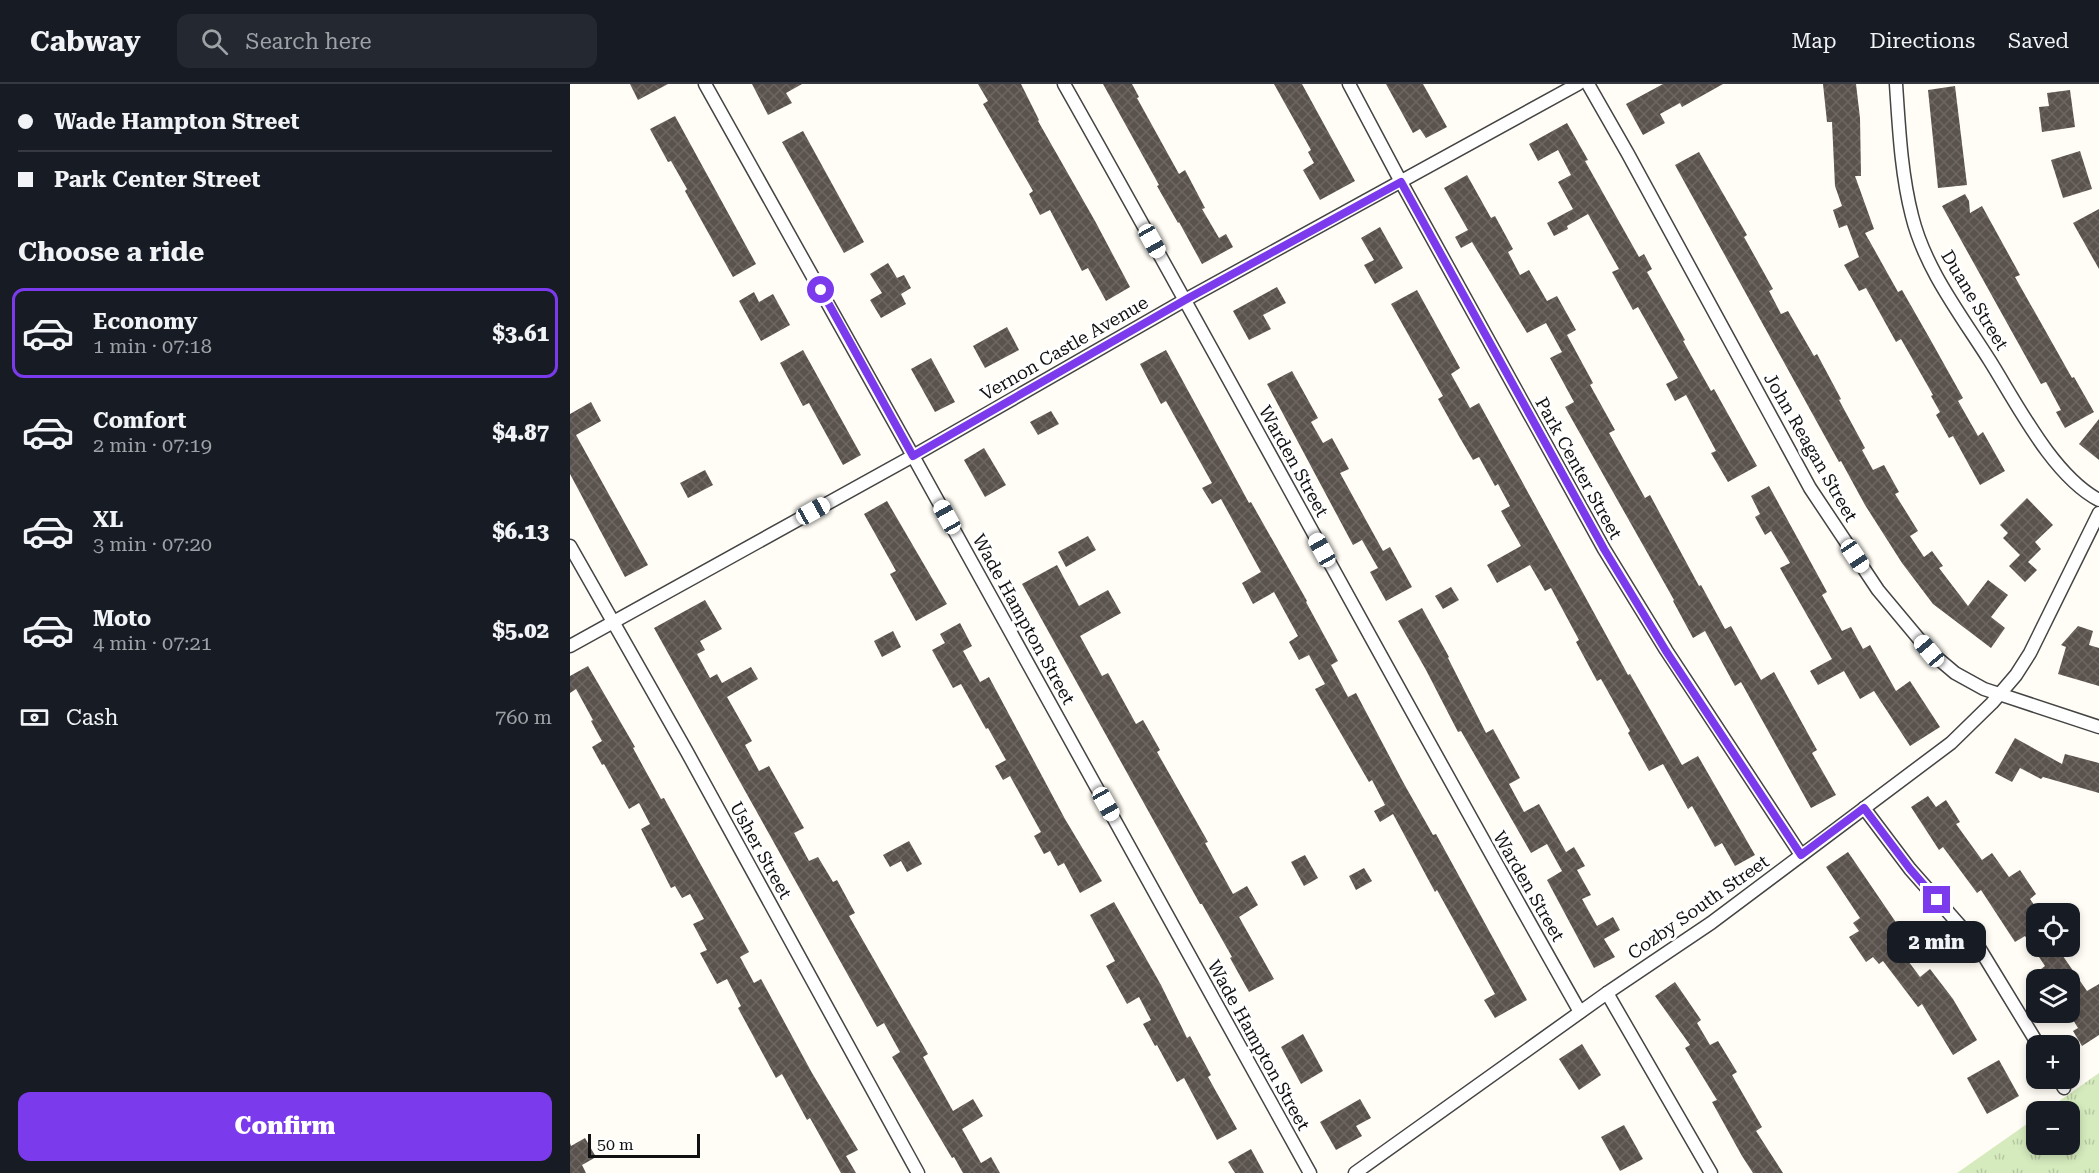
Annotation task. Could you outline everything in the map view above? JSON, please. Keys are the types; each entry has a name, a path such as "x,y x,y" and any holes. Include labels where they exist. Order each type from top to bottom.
{"street":[{"name":"Wade Hampton Street","path":"705,84 1310,1173"},
{"name":"Warden Street","path":"1064,84 1454,790 1580,1012"},
{"name":"Park Center Street","path":"1349,84 1604,549 1666,651 1801,855"},
{"name":"Vernon Castle Avenue","path":"570,646 913,456 1185,300 1578,84"},
{"name":"John Reagan Street","path":"1588,84 1810,488 1878,590 1929,651 1955,673 1984,689 2099,727"},
{"name":"Duane Street","path":"1896,84 1903,169 1912,217 1924,251 1942,286 2045,447 2066,473 2090,495 2099,500"},
{"name":"Cozby South Street","path":"1355,1173 1606,993 1711,923 1951,743 1999,694 2030,653 2099,513"},
{"name":"Usher Street","path":"570,546 687,752 918,1173"},
{"path":"1864,808 1910,869 1978,946 2031,1035"},
{"path":"1606,993 1711,1173"}],"green space":[{"path":"2099,1073 2099,1173 1957,1173 2026,1125 2026,1155 2080,1155 2080,1101 2059,1101 2076,1089 2080,1089 2080,1086"}],"building":[{"path":"630,84 668,84 638,100"},
{"path":"752,84 802,84 786,93 792,103 768,115"},
{"path":"978,84 1021,84 1038,121 1130,287 1106,301 1088,268 1082,271 1050,210 1040,215 1029,194 1033,191 983,104 988,101"},
{"path":"1103,84 1132,84 1139,97 1137,98 1179,174 1185,170 1205,208 1202,209 1219,238 1226,234 1233,247 1202,264 1157,186 1159,185"},
{"path":"1274,84 1302,84 1355,181 1320,200 1303,170 1314,163 1308,152 1311,150"},
{"path":"1386,84 1423,84 1447,127 1426,138 1420,129 1413,133"},
{"path":"1663,84 1723,84 1682,107 1680,103 1660,114 1665,123 1643,135 1626,104"},
{"path":"1823,84 1856,84 1860,118 1861,176 1855,176 1874,229 1865,233 1898,292 1902,290 1963,398 1958,401 1978,436 1983,432 2005,471 1980,485 1953,436 1949,438 1936,415 1940,412 1931,396 1933,395 1901,339 1896,342 1866,288 1859,291 1844,265 1859,257 1847,225 1839,228 1833,210 1842,206 1835,186 1832,122 1827,122"},
{"path":"1955,86 1967,185 1938,188 1928,90"},
{"path":"2070,90 2075,127 2042,132 2039,107 2049,106 2047,93"},
{"path":"675,116 756,264 733,277 685,191 687,189 671,161 668,162 650,129"},
{"path":"1567,123 1588,160 1585,161 1639,257 1644,254 1652,269 1647,272 1685,340 1683,341 1711,391 1714,389 1757,466 1728,482 1711,453 1716,451 1686,395 1675,401 1666,384 1678,378 1638,307 1633,310 1612,272 1619,269 1588,214 1554,236 1547,223 1573,209 1558,182 1571,175 1558,150 1538,161 1529,144"},
{"path":"803,131 864,242 844,253 782,142"},
{"path":"2080,151 2092,189 2063,198 2051,160"},
{"path":"1699,152 1747,235 1744,237 1773,289 1769,291 1781,314 1788,311 1814,356 1817,354 1865,448 1862,450 1873,470 1884,465 1899,492 1895,494 1918,531 1910,536 1924,557 1932,551 1943,566 1939,568 1968,606 1988,580 2008,595 1991,617 2005,628 1991,648 1933,604 1902,563 1865,505 1841,461 1839,462 1675,165"},
{"path":"1467,175 1491,218 1495,216 1513,249 1508,252 1520,275 1529,270 1547,301 1557,296 1576,330 1567,335 1593,383 1590,385 1615,430 1609,433 1645,498 1650,495 1699,586 1701,585 1725,629 1731,626 1761,680 1774,672 1817,750 1812,753 1836,795 1811,808 1741,682 1735,686 1705,631 1693,638 1565,407 1574,402 1550,358 1562,352 1546,323 1527,333 1472,242 1461,248 1455,237 1468,230 1444,188"},
{"path":"1965,194 1969,201 1970,213 1982,206 2020,275 2015,277 2072,378 2074,377 2094,412 2065,428 2056,412 2061,410 2046,382 2041,384 1942,206"},
{"path":"2099,209 2099,269 2073,223"},
{"path":"1380,227 1403,268 1375,284 1364,265 1374,260 1361,238"},
{"path":"888,263 897,278 904,275 911,288 901,294 906,304 881,318 870,300 882,293 870,274"},
{"path":"1277,287 1286,303 1263,315 1271,329 1249,340 1233,311"},
{"path":"1417,290 1460,368 1451,374 1470,408 1479,403 1628,675 1630,674 1682,765 1698,756 1755,855 1735,866 1722,843 1715,847 1692,806 1688,809 1663,764 1649,771 1601,679 1597,681 1576,642 1579,640 1551,588 1545,591 1530,565 1497,583 1487,565 1521,546 1501,511 1510,506 1498,484 1495,486 1479,457 1473,460 1460,438 1438,399 1443,396 1391,304"},
{"path":"754,292 759,302 773,294 790,325 761,341 739,301"},
{"path":"1007,327 1019,350 985,368 973,346"},
{"path":"803,350 861,455 843,465 809,403 803,406 780,363"},
{"path":"1166,350 1249,503 1251,502 1307,601 1338,661 1331,665 1348,697 1356,693 1403,782 1433,835 1436,834 1527,1000 1495,1018 1484,1000 1495,994 1437,890 1435,892 1393,814 1380,822 1374,811 1385,805 1372,780 1369,782 1315,689 1325,684 1309,655 1299,660 1289,642 1298,636 1274,592 1253,604 1242,583 1261,572 1221,499 1212,504 1202,488 1212,483 1166,401 1161,404 1140,364"},
{"path":"931,358 955,402 935,412 911,369"},
{"path":"1292,371 1318,418 1311,422 1323,443 1332,438 1349,469 1340,473 1383,551 1390,547 1412,587 1386,601 1370,572 1378,568 1362,540 1353,545 1267,384"},
{"path":"591,402 601,421 576,435 648,565 625,577 570,474 570,414"},
{"path":"1051,411 1059,424 1038,435 1030,422"},
{"path":"2099,419 2099,460 2079,444"},
{"path":"984,448 1006,485 985,497 964,460"},
{"path":"705,470 713,485 688,498 680,483"},
{"path":"1769,486 1827,592 1822,595 1842,631 1851,627 1863,649 1870,645 1896,691 1910,681 1940,727 1910,746 1874,691 1860,699 1844,671 1818,685 1810,671 1832,659 1780,568 1790,563 1771,531 1765,535 1755,517 1760,514 1751,496"},
{"path":"2027,498 2053,525 2035,542 2041,549 2028,562 2037,570 2025,582 2009,566 2020,555 2003,538 2008,533 2000,525"},
{"path":"887,501 947,604 916,621 890,574 896,571 864,514"},
{"path":"1088,536 1096,550 1066,567 1058,552"},
{"path":"1057,565 1079,606 1108,590 1121,613 1080,636 1102,676 1108,673 1136,724 1143,720 1160,750 1157,752 1208,842 1205,843 1233,894 1247,886 1258,905 1239,917 1274,979 1249,992 1230,958 1232,957 1200,904 1022,584"},
{"path":"1451,587 1459,600 1443,609 1435,596"},
{"path":"705,600 722,629 700,641 705,650 697,654 710,678 717,674 722,683 751,667 758,679 727,697 752,741 745,745 759,771 769,766 804,828 794,833 809,861 818,857 833,882 837,880 855,913 849,916 928,1054 923,1057 953,1111 973,1099 983,1116 962,1129 981,1163 991,1157 1000,1173 963,1173 954,1157 952,1158 892,1057 900,1052 884,1023 877,1027 654,628"},
{"path":"1422,608 1486,733 1493,729 1520,778 1509,784 1524,812 1539,804 1566,852 1574,847 1585,866 1577,870 1591,895 1582,899 1597,926 1613,917 1620,930 1604,939 1615,957 1594,968 1547,880 1562,871 1547,844 1531,853 1461,731 1458,732 1398,621"},
{"path":"960,623 972,646 963,651 980,682 989,677 1065,819 1102,881 1080,893 1064,863 1058,866 1050,851 1044,854 1034,836 1041,832 1010,776 1003,780 995,766 1006,760 961,684 953,688 932,650 945,643 940,634"},
{"path":"2078,626 2093,631 2089,645 2099,648 2099,686 2058,674 2066,647 2061,645"},
{"path":"893,631 901,647 882,657 874,641"},
{"path":"588,666 749,952 740,957 754,983 761,979 812,1073 858,1150 846,1156 856,1173 841,1173 810,1118 807,1120 782,1074 776,1078 738,1008 741,1006 727,979 717,984 700,953 707,950 693,924 704,919 690,894 682,898 675,886 671,888 641,829 650,824 639,803 629,809 604,764 602,765 592,747 602,741 591,721 593,720 576,689 570,693 570,676"},
{"path":"2015,738 2062,764 2065,754 2099,763 2099,793 2043,777 2041,779 2020,768 2012,782 1995,773"},
{"path":"1928,796 1936,807 1946,800 1960,822 1956,824 1982,860 1992,853 2009,877 2020,870 2036,894 2030,899 2033,903 2026,903 2026,938 2015,942 1981,890 1977,893 1943,847 1939,850 1911,807"},
{"path":"909,841 922,864 907,872 901,861 890,867 883,855"},
{"path":"1848,852 1910,943 1900,950 1920,977 1930,969 1953,999 1977,1040 1953,1055 1922,1004 1918,1007 1883,961 1879,964 1873,957 1866,962 1849,937 1859,931 1853,923 1860,918 1826,867"},
{"path":"1305,855 1318,878 1304,886 1291,862"},
{"path":"1364,868 1372,881 1356,890 1349,876"},
{"path":"1114,902 1161,985 1187,1038 1190,1036 1211,1075 1208,1077 1237,1129 1217,1140 1184,1078 1177,1082 1143,1024 1151,1020 1139,997 1127,1004 1106,966 1115,961 1090,915"},
{"path":"2039,957 2064,957 2072,969 2041,969 2045,966"},
{"path":"2080,981 2087,991 2099,984 2099,1035 2082,1046 2080,1035 2075,1035 2073,1031 2078,1028 2075,1023 2080,1023"},
{"path":"1675,982 1701,1020 1697,1023 1710,1045 1718,1041 1737,1072 1732,1075 1762,1127 1756,1131 1783,1173 1753,1173 1742,1156 1712,1102 1717,1100 1685,1048 1690,1045 1655,996"},
{"path":"1303,1034 1323,1071 1301,1084 1281,1047"},
{"path":"1582,1044 1601,1075 1579,1090 1559,1059"},
{"path":"1999,1060 2019,1096 1987,1114 1967,1078"},
{"path":"1360,1099 1371,1118 1356,1126 1362,1136 1336,1150 1320,1122"},
{"path":"1624,1125 1643,1159 1620,1171 1601,1137"},
{"path":"585,1138 596,1157 582,1165 586,1173 570,1173 570,1143 571,1146"},
{"path":"1251,1149 1264,1173 1235,1173 1228,1162"}],"route":[{"path":"821,290 913,456 1185,300 1401,182 1604,549 1666,651 1801,855 1864,808 1910,869 1937,900"}]}
